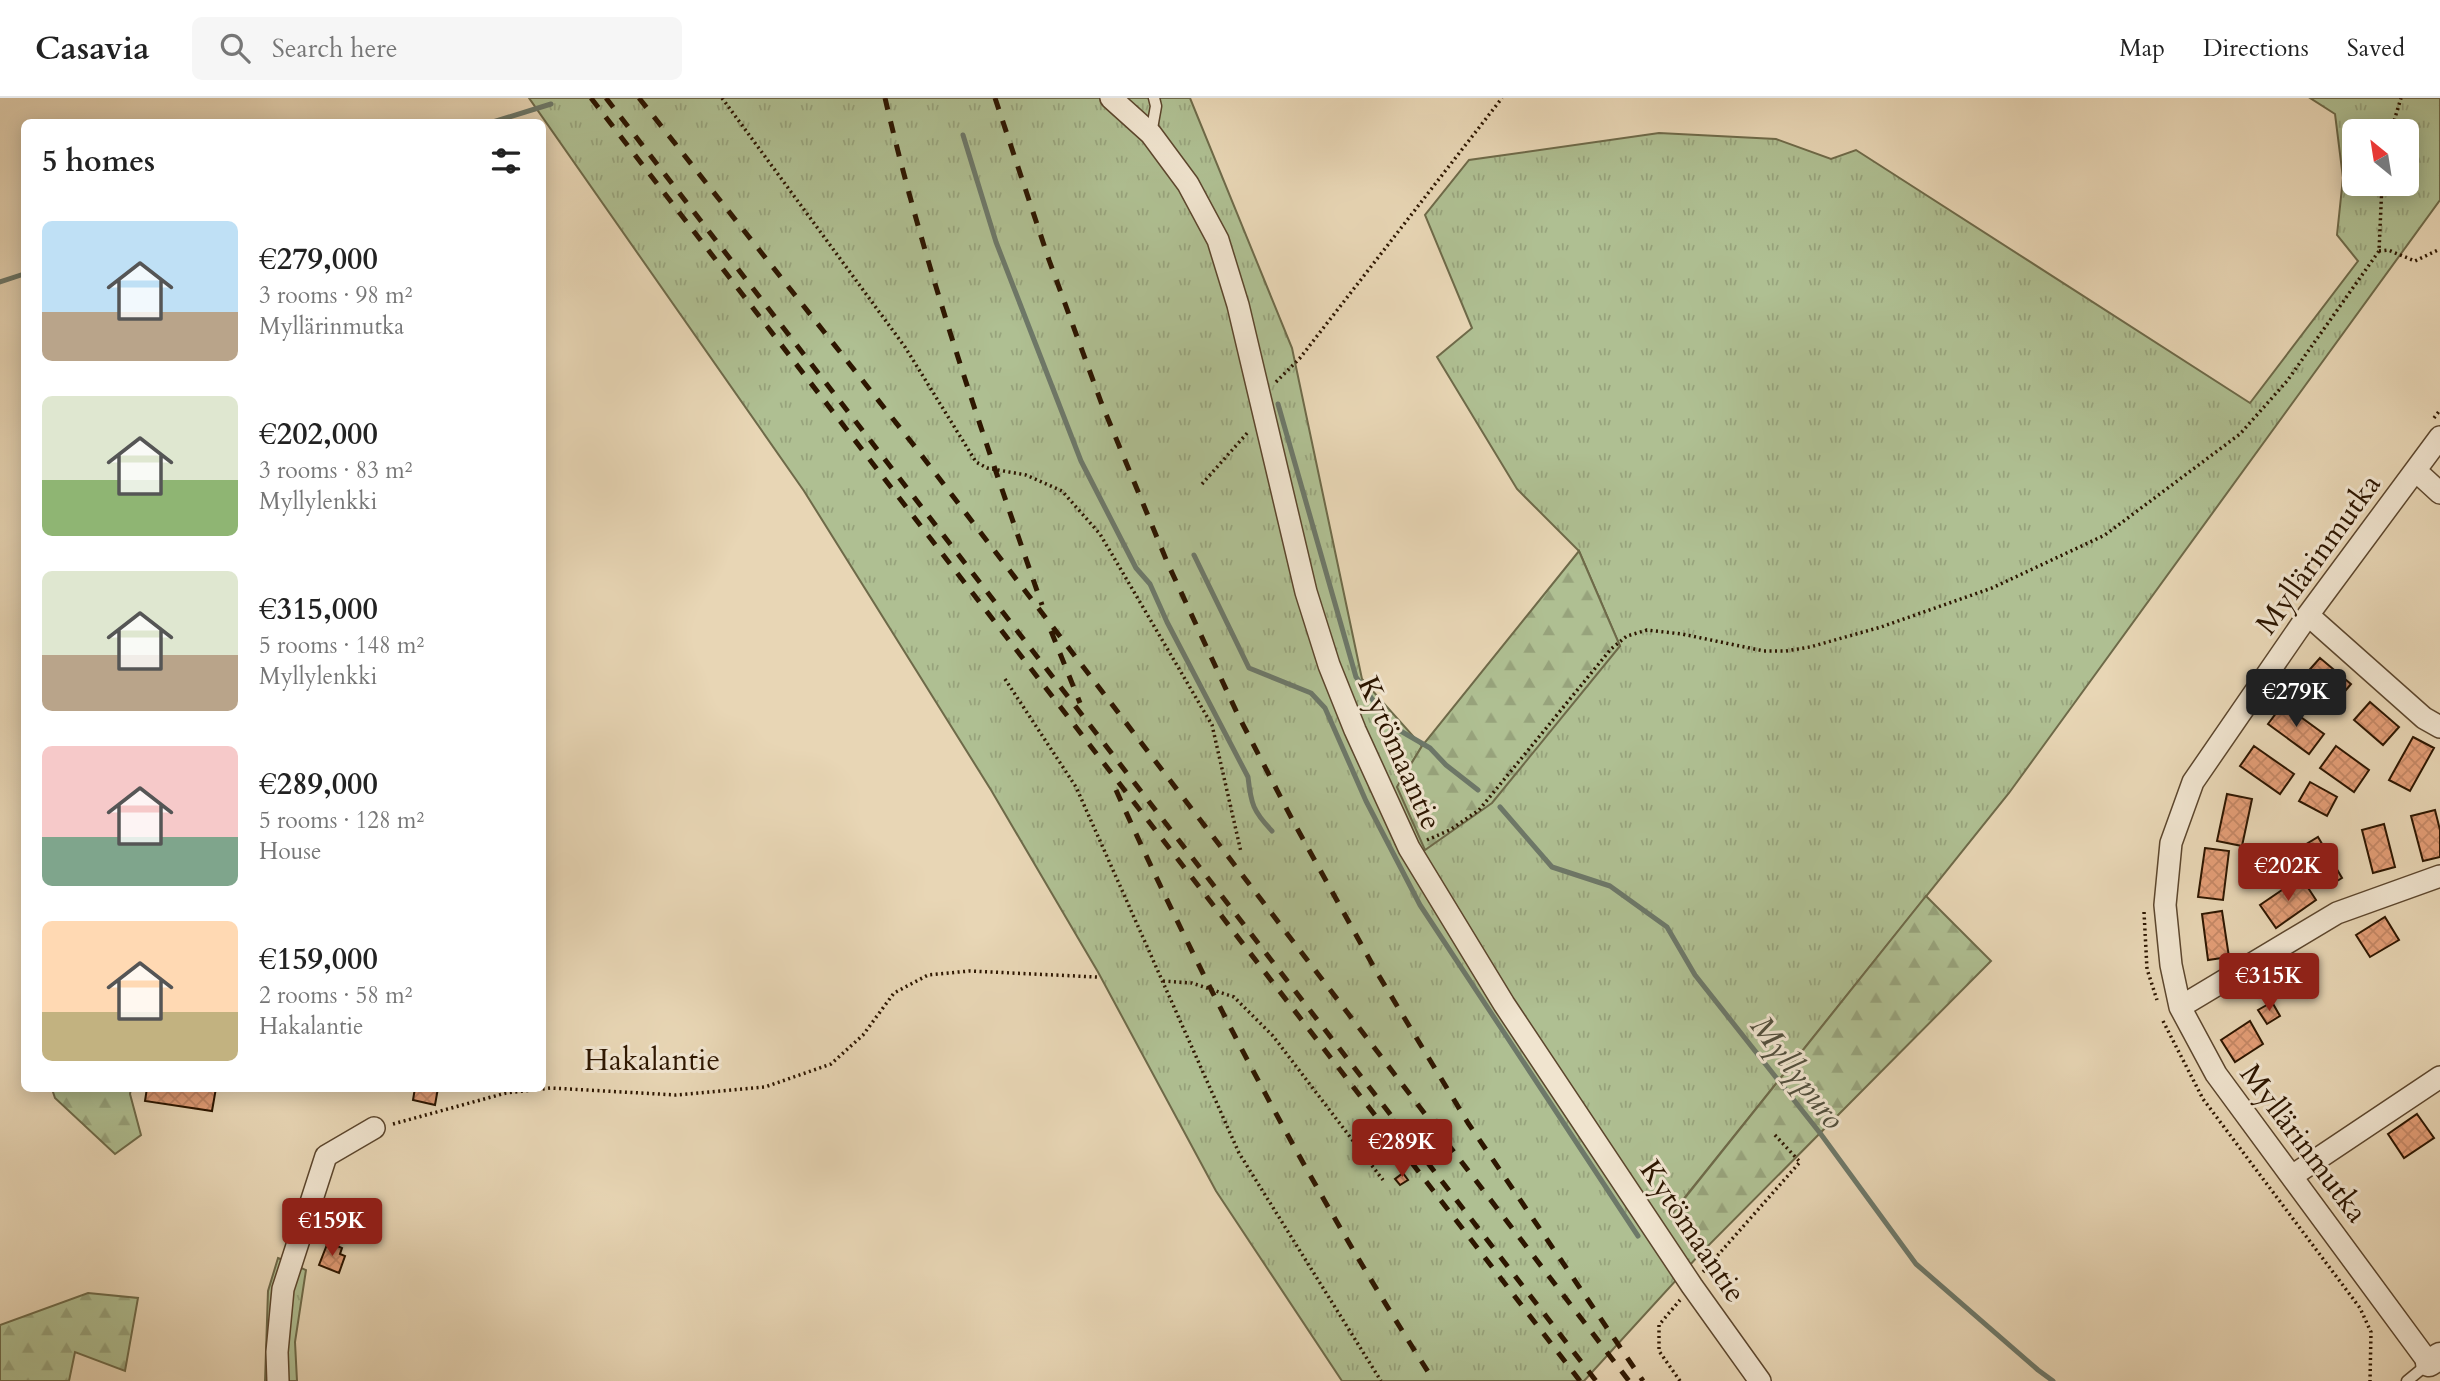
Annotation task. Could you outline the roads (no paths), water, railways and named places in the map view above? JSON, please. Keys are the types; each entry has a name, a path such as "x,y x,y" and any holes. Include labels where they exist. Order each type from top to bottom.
{"street":[{"name":"Kytömaantie","path":"1111,98 1151,134 1188,184 1218,240 1238,304 1307,592 1329,665 1355,730 1409,848 1504,1004 1692,1286 1760,1381"},
{"name":"Myllärinmutka","path":"2435,1359 2292,1176 2171,1012 2171,965 2165,905 2171,843 2193,782 2308,615 2416,471 2436,429"},
{"path":"2416,471 2440,493"},
{"path":"2308,615 2424,718 2440,727"},
{"path":"2171,1012 2337,914 2440,876"},
{"path":"2292,1176 2440,1077"},
{"path":"278,1381 276,1352 283,1289 326,1156 374,1128"}],"lane":[{"path":"1151,134 1156,106 1154,98"},
{"path":"2407,1381 2435,1359"}],"waterway":[{"path":"503,119 551,104"},
{"path":"963,135 996,242 1081,461 1136,568 1150,584 1248,777 1254,807 1272,831"},
{"path":"0,282 21,275"},
{"path":"1278,404 1356,677 1392,726 1430,748 1446,765 1478,790"},
{"path":"1194,555 1249,668 1311,693 1325,708 1366,801 1420,905 1638,1236"},
{"name":"Myllypuro","path":"1500,807 1552,867 1610,886 1667,927 1695,975 1820,1133 1916,1264 2053,1381"}],"railway":[{"path":"591,98 1580,1381"},
{"path":"606,98 1596,1381"},
{"path":"639,98 916,448 1629,1381"},
{"path":"885,98 937,290 977,417 1042,605"},
{"path":"995,98 1049,260 1101,402 1168,564 1238,715 1376,971 1468,1123 1643,1381"},
{"path":"1051,631 1080,703"},
{"path":"1116,790 1187,942 1264,1091 1346,1238 1434,1381"}]}
